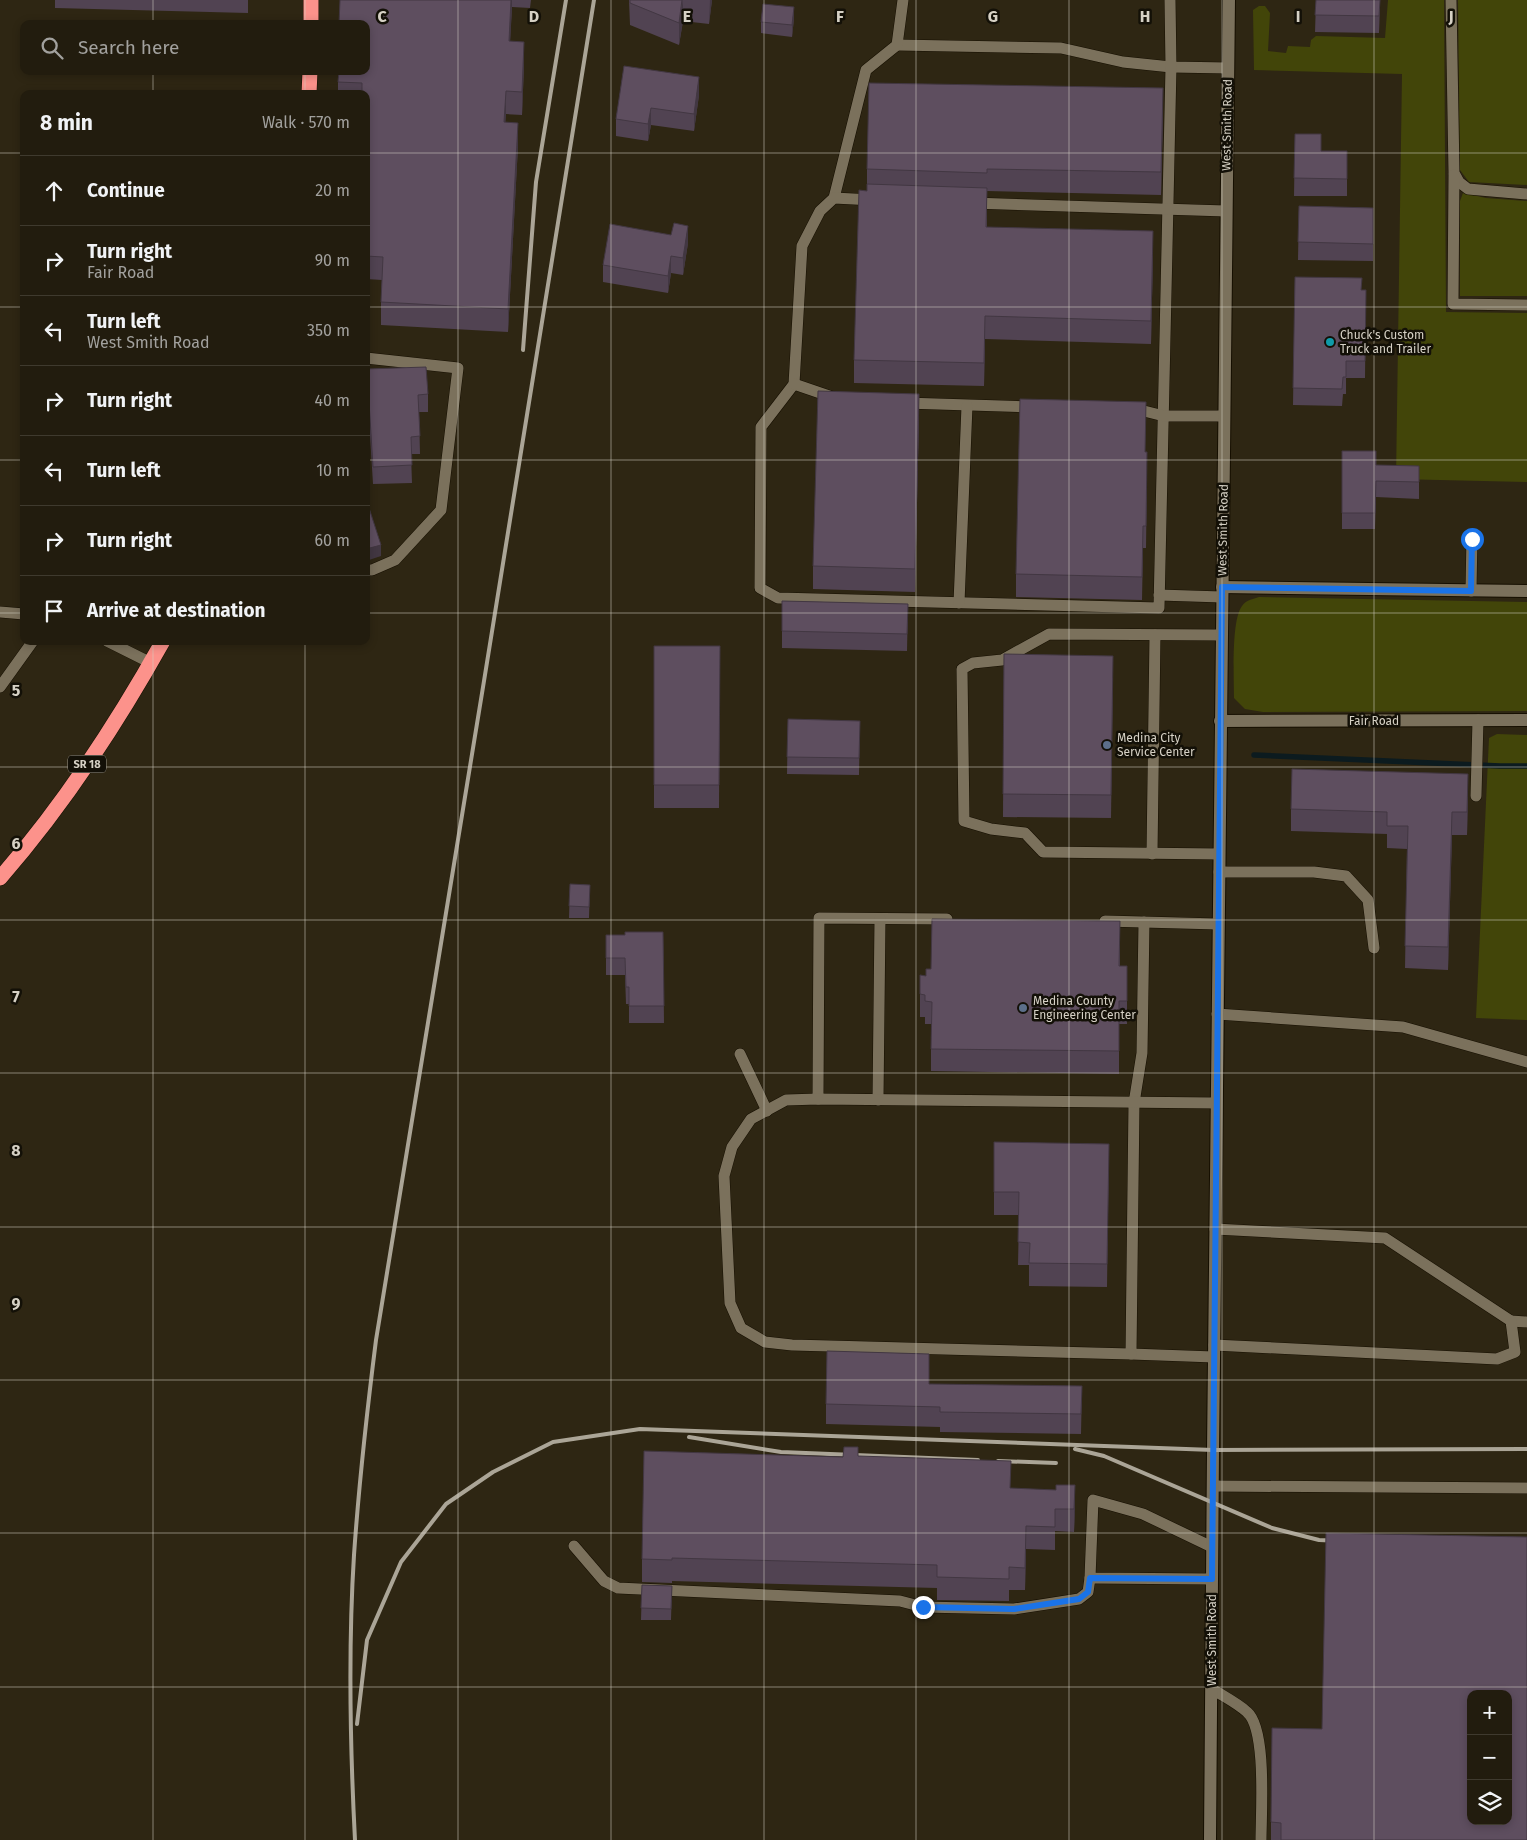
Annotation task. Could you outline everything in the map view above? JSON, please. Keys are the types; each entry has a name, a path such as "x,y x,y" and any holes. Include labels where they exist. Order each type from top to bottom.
{"highway":[{"path":"311,0 311,20"},
{"path":"309,90 310,75"},
{"name":"SR 18","path":"0,878 57,808 94,754 161,645"}],"street":[{"name":"West Smith Road","path":"1210,1840 1216,1103 1229,0"},
{"path":"1222,592 1527,591"},
{"name":"Fair Road","path":"1220,721 1527,720"}],"lane":[{"path":"897,45 903,0"},
{"path":"1170,0 1171,67 1169,209 1159,608 778,598 760,588 760,427 794,384 802,246 820,211 834,198 866,70 897,45 1061,48 1123,62 1171,67 1228,68"},
{"path":"1451,0 1454,173 1453,304 1527,304"},
{"path":"1454,173 1458,182 1468,189 1527,194"},
{"path":"834,198 883,200"},
{"path":"962,202 1226,211"},
{"path":"370,358 458,368 441,510 395,560 370,570"},
{"path":"794,384 842,400"},
{"path":"890,402 967,406 1045,407"},
{"path":"959,602 967,406"},
{"path":"1118,407 1127,406 1164,416 1224,416"},
{"path":"1471,591 1472,535"},
{"path":"1159,595 1222,592"},
{"path":"0,612 20,614"},
{"path":"1219,854 1043,852 1025,833 991,829 964,821 962,669 973,663 1002,660 1049,634 1221,635"},
{"path":"1152,854 1154,635"},
{"path":"0,687 30,645"},
{"path":"115,645 151,663"},
{"path":"1476,796 1478,720"},
{"path":"1219,872 1314,872 1346,876 1368,900 1374,948"},
{"path":"818,1099 819,918 958,920"},
{"path":"878,1100 880,919"},
{"path":"1096,921 1218,924"},
{"path":"1131,1354 1134,1103 1142,1053 1144,922"},
{"path":"1217,1014 1403,1027 1527,1062"},
{"path":"740,1054 766,1110"},
{"path":"1216,1103 786,1100 751,1119 732,1146 724,1176 730,1303 741,1328 765,1342 792,1345 1131,1354 1214,1351 1497,1359 1514,1352 1511,1321"},
{"path":"1215,1229 1385,1238 1511,1321 1527,1322"},
{"path":"1213,1486 1527,1488"},
{"path":"574,1546 604,1581 618,1588 900,1601 923,1607 1014,1609 1079,1599 1088,1592 1093,1500 1143,1514 1212,1547"},
{"path":"1090,1578 1212,1579"},
{"path":"1212,1689 1249,1713 1256,1728 1262,1764 1261,1840"}],"shaded area":[{"path":"1388,0 1444,0 1446,312 1527,313 1527,482 1396,479 1402,74 1254,70 1253,10 1259,6 1265,6 1270,13 1268,51 1286,53 1288,46 1310,47 1311,40 1316,36 1385,38"},
{"path":"1458,0 1527,0 1527,185 1469,182 1460,170"},
{"path":"1463,193 1486,198 1527,201 1527,296 1460,296 1460,201"},
{"path":"1259,597 1527,602 1527,711 1263,712 1245,709 1234,698 1236,624 1238,613 1242,606 1250,600"},
{"path":"1497,734 1527,735 1527,1020 1476,1018 1489,738"}],"building":[{"path":"340,0 511,0 509,41 524,42 522,92 506,91 504,122 518,123 508,309 381,302 383,257 370,256 370,90 362,90 362,83 338,82 339,75 370,75 370,20 339,20"},
{"path":"630,0 682,0 679,23 630,3"},
{"path":"1316,0 1380,0 1379,16 1315,15"},
{"path":"763,4 794,7 792,25 761,22"},
{"path":"624,66 699,77 694,114 651,108 648,124 616,119"},
{"path":"869,83 1163,88 1161,172 987,169 987,173 867,169"},
{"path":"1295,134 1321,134 1321,151 1347,151 1347,179 1294,178"},
{"path":"867,184 987,188 986,227 1153,231 1151,321 985,316 984,363 854,360 859,190 867,191"},
{"path":"1299,206 1373,208 1373,244 1298,242"},
{"path":"674,223 688,226 683,258 671,256 668,276 603,265 610,224 671,235"},
{"name":"Chuck's Custom Truck and Trailer","path":"1295,277 1362,278 1361,290 1366,290 1365,361 1346,361 1346,377 1343,377 1342,389 1293,388"},
{"path":"426,367 428,394 418,395 420,436 411,437 412,465 373,467 370,418 370,369"},
{"path":"818,391 919,394 915,569 813,566"},
{"path":"1020,399 1146,402 1146,526 1143,526 1142,577 1016,574"},
{"path":"1342,451 1376,451 1376,465 1419,466 1419,482 1376,481 1375,513 1342,513"},
{"path":"370,511 381,545 370,548"},
{"path":"782,601 908,604 907,634 782,631"},
{"path":"654,646 720,646 719,785 654,785"},
{"path":"1004,654 1113,656 1111,795 1003,794"},
{"path":"788,719 860,721 859,758 787,757"},
{"path":"1292,769 1468,774 1467,812 1452,812 1448,947 1405,946 1408,826 1387,826 1387,812 1291,809"},
{"path":"570,884 590,885 589,907 569,906"},
{"name":"Medina County Engineering Center","path":"932,919 1120,921 1119,966 1127,966 1127,1001 1119,1001 1119,1051 931,1049 932,1002 925,1001 925,995 920,994 920,975 926,976 926,969 931,969"},
{"path":"625,932 663,932 664,1006 629,1006 629,987 626,987 625,958 606,958 606,935 625,935"},
{"path":"994,1142 1109,1144 1107,1264 1029,1263 1030,1243 1018,1242 1019,1192 994,1192"},
{"path":"827,1351 929,1354 929,1384 1082,1386 1081,1414 940,1412 940,1407 826,1404"},
{"path":"844,1447 858,1447 858,1456 1011,1461 1010,1488 1056,1490 1056,1485 1075,1485 1074,1509 1055,1509 1055,1527 1026,1526 1025,1568 1009,1567 1009,1579 937,1577 937,1565 672,1558 672,1560 642,1559 644,1451 843,1457"},
{"path":"1326,1533 1527,1537 1527,1840 1281,1840 1281,1823 1271,1822 1272,1728 1322,1729"},
{"path":"642,1585 672,1586 671,1609 641,1608"}],"waterway":[{"path":"1254,755 1527,766"}],"railway":[{"path":"523,350 536,182 566,0"},
{"path":"355,1840 350,1698 352,1591 366,1420 376,1340 594,0"},
{"path":"357,1724 367,1640 401,1562 446,1504 493,1472 553,1442 640,1429 1213,1450 1527,1449"},
{"path":"689,1437 781,1452 978,1460"},
{"path":"1075,1449 1104,1456 1272,1528 1319,1540 1341,1541"},
{"path":"998,1461 1056,1463"}],"place":[{"name":"Chuck's Custom Truck and Trailer","path":"1330,342"},
{"name":"Medina City Service Center","path":"1107,745"},
{"name":"Medina County Engineering Center","path":"1023,1008"}],"route":[{"path":"923,1607 1014,1609 1079,1599 1088,1592 1090,1578 1212,1579 1222,587 1471,591 1472,539"}]}
